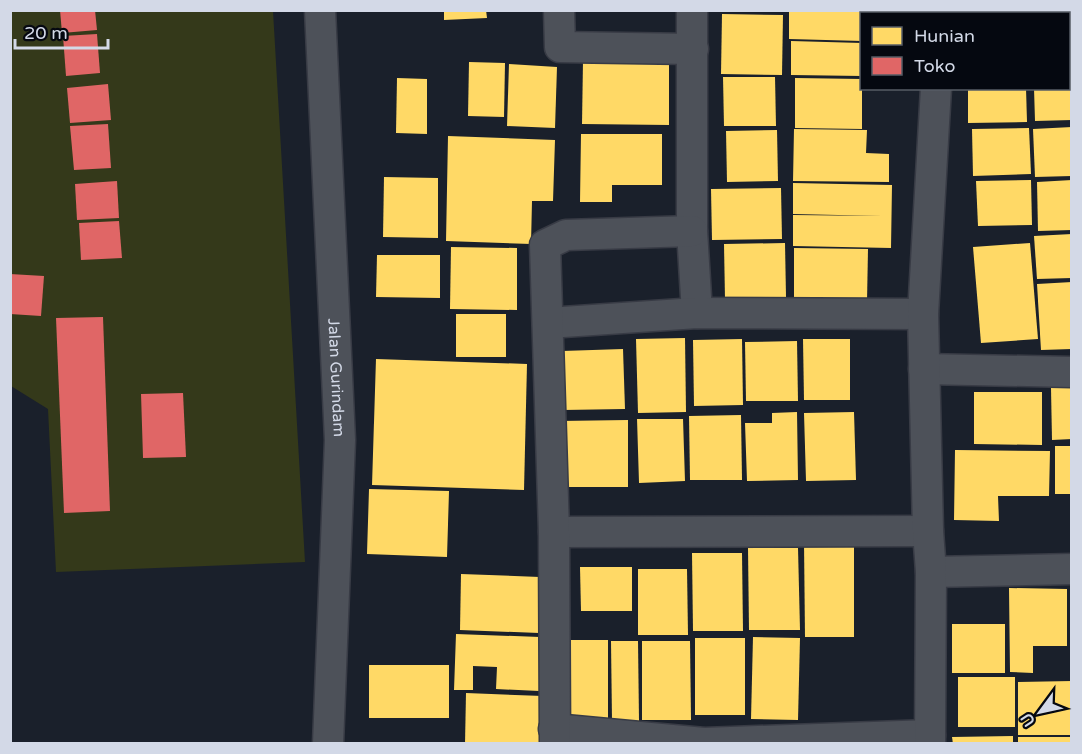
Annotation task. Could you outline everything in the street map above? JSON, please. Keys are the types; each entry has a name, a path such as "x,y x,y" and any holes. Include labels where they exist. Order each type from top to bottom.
{"street":[{"name":"Jalan Gurindam","path":"320,10 340,440 328,744"},
{"path":"560,10 560,47 693,49"},
{"path":"692,10 692,231 697,313"},
{"path":"692,231 566,235 545,244 554,532 554,736 704,743 930,740 931,572 923,314 936,90"},
{"path":"548,323 697,313 923,314"},
{"path":"924,369 1071,372"},
{"path":"554,532 928,531"},
{"path":"931,572 1071,569"}],"green space":[{"path":"11,11 273,11 305,562 56,572 48,409 11,386"}],"building: Hunian":[{"path":"444,10 486,10 487,18 444,20"},
{"path":"789,10 870,10 870,12 860,12 860,41 789,39"},
{"path":"722,14 783,15 782,75 721,74"},
{"path":"791,41 860,43 860,76 791,75"},
{"path":"583,60 669,61 669,125 582,124"},
{"path":"469,62 505,63 504,117 468,116"},
{"path":"509,64 557,67 555,128 507,126"},
{"path":"723,77 775,77 776,126 724,126"},
{"path":"1070,77 1072,77 1072,120 1035,121 1034,90 1070,90"},
{"path":"397,78 427,79 427,134 396,133"},
{"path":"795,78 860,79 862,129 795,128"},
{"path":"968,90 1026,90 1027,122 968,123"},
{"path":"1072,127 1072,176 1035,177 1033,129"},
{"path":"1029,128 1031,174 973,176 972,129"},
{"path":"794,129 867,130 866,153 889,154 889,182 793,181"},
{"path":"777,130 778,181 727,182 726,131"},
{"path":"581,134 662,134 662,185 612,185 612,202 580,202"},
{"path":"448,136 555,140 553,201 532,201 531,244 446,241"},
{"path":"384,177 438,178 438,238 383,237"},
{"path":"1031,180 1032,225 978,226 976,181"},
{"path":"1072,180 1072,230 1038,231 1037,182"},
{"path":"793,183 892,185 891,248 793,246 793,215 883,216 793,214"},
{"path":"781,188 782,239 712,240 711,189"},
{"path":"1072,234 1072,278 1037,279 1034,236"},
{"path":"785,243 786,297 725,299 724,244"},
{"path":"1030,243 1038,339 981,343 973,247"},
{"path":"451,247 517,248 517,310 450,309"},
{"path":"794,248 868,249 867,302 794,301"},
{"path":"377,255 440,255 440,298 376,297"},
{"path":"1072,282 1072,349 1041,350 1037,284"},
{"path":"456,314 506,314 506,357 456,357"},
{"path":"685,338 686,412 638,413 636,339"},
{"path":"742,339 743,405 694,406 693,340"},
{"path":"803,339 850,339 850,400 804,400"},
{"path":"797,341 798,401 746,401 745,342"},
{"path":"623,349 625,409 563,410 562,351"},
{"path":"376,359 527,364 524,490 372,485"},
{"path":"1051,388 1072,388 1072,439 1052,440"},
{"path":"974,392 1042,392 1042,445 974,444"},
{"path":"797,412 798,480 747,481 745,423 772,423 772,413"},
{"path":"854,412 856,480 806,481 804,413"},
{"path":"741,415 742,480 690,480 689,416"},
{"path":"637,419 683,419 685,481 639,483"},
{"path":"628,420 628,487 560,487 559,421"},
{"path":"1055,446 1072,446 1072,494 1055,494"},
{"path":"955,450 1050,451 1049,496 998,496 999,521 954,520"},
{"path":"369,489 449,491 447,557 367,554"},
{"path":"854,541 854,637 805,637 804,542"},
{"path":"748,548 798,548 800,630 749,630"},
{"path":"692,553 742,553 743,631 693,631"},
{"path":"580,567 632,567 632,611 581,611"},
{"path":"638,569 687,569 688,635 638,635"},
{"path":"461,574 540,577 539,633 460,630"},
{"path":"1009,588 1067,589 1067,646 1033,646 1033,673 1010,672"},
{"path":"952,624 1005,624 1005,673 952,673"},
{"path":"456,634 540,637 539,691 496,689 497,667 473,666 473,690 454,690"},
{"path":"753,637 800,638 798,720 751,719"},
{"path":"695,638 745,638 745,715 695,715"},
{"path":"566,640 608,640 608,721 567,721"},
{"path":"611,641 638,641 639,721 612,721"},
{"path":"642,641 690,641 691,720 642,720"},
{"path":"369,665 449,665 449,718 369,718"},
{"path":"958,677 1015,677 1015,727 958,727"},
{"path":"1072,681 1072,735 1018,735 1018,682"},
{"path":"466,693 543,696 542,744 465,744"},
{"path":"1013,736 1013,744 953,744 952,737"},
{"path":"1018,737 1072,737 1072,744 1018,744"}],"building: Toko":[{"path":"60,10 95,10 97,30 62,33"},
{"path":"97,34 100,73 66,76 63,36"},
{"path":"108,84 111,120 70,123 67,88"},
{"path":"108,124 111,168 74,170 70,126"},
{"path":"117,181 119,218 77,220 75,184"},
{"path":"119,221 122,258 81,260 79,223"},
{"path":"10,274 44,276 41,316 10,314"},
{"path":"103,317 110,511 64,513 56,318"},
{"path":"183,393 186,457 143,458 141,394"}]}
